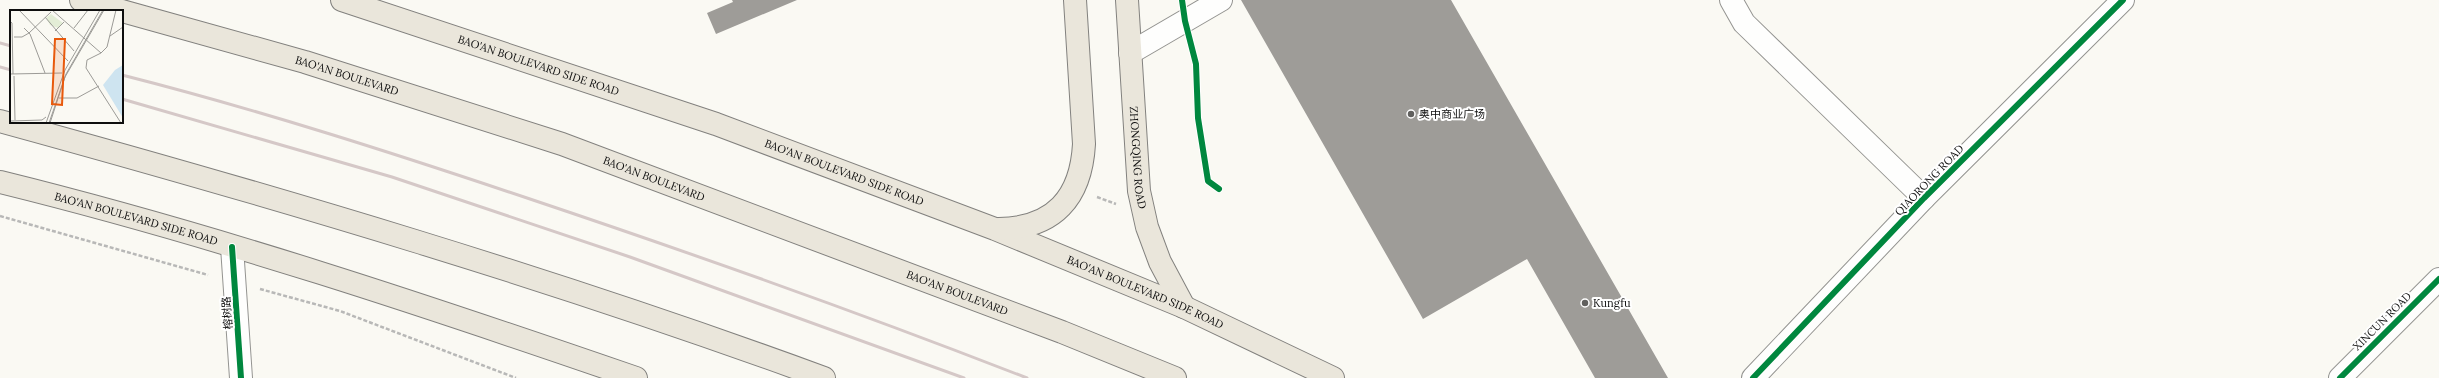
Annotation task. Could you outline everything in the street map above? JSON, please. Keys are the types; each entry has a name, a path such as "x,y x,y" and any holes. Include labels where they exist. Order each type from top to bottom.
{"main road":[{"name":"BAO'AN BOULEVARD","path":"81,0 117,10"},
{"name":"BAO'AN BOULEVARD SIDE ROAD","path":"342,0 716,124 995,229 1184,307 1333,378"},
{"path":"995,229 1018,229 1040,221 1058,210 1070,196 1081,172 1084,144 1075,0"},
{"name":"ZHONGQING ROAD","path":"1126,0 1136,161 1147,227 1160,262 1184,307"},
{"name":"BAO'AN BOULEVARD","path":"123,12 305,62 562,144 1062,332 1175,378"},
{"path":"0,121 167,167 550,284 824,378"},
{"name":"BAO'AN BOULEVARD SIDE ROAD","path":"0,182 232,247 456,316 636,378"}],"street":[{"path":"1130,53 1221,0"},
{"path":"1731,0 1744,23 1924,198"},
{"name":"QIAORONG ROAD","path":"1753,378 1924,198 2123,0"},
{"name":"榕树路","path":"232,247 241,378"},
{"name":"XINCUN ROAD","path":"2340,378 2439,279"}],"path":[{"path":"1090,195 1118,205"}],"building":[{"path":"732,0 797,0 716,34 707,13 733,2"},
{"name":"奥中商业广场","path":"1241,0 1451,0 1668,378 1595,378 1527,259 1423,319"}],"railway":[{"path":"0,43 10,46"},
{"path":"0,67 10,70"},
{"path":"123,75 328,133 530,199 780,286 1027,378"},
{"path":"123,99 392,177 630,257 964,378"}],"cycle path":[{"path":"1182,0 1185,21 1196,64 1198,118 1208,181 1219,189"},
{"path":"1753,378 1924,198 2123,0"},
{"path":"232,247 241,378"},
{"path":"2340,378 2439,279"}],"place":[{"name":"奥中商业广场","path":"1411,114"},
{"name":"Kungfu","path":"1585,303"}]}
